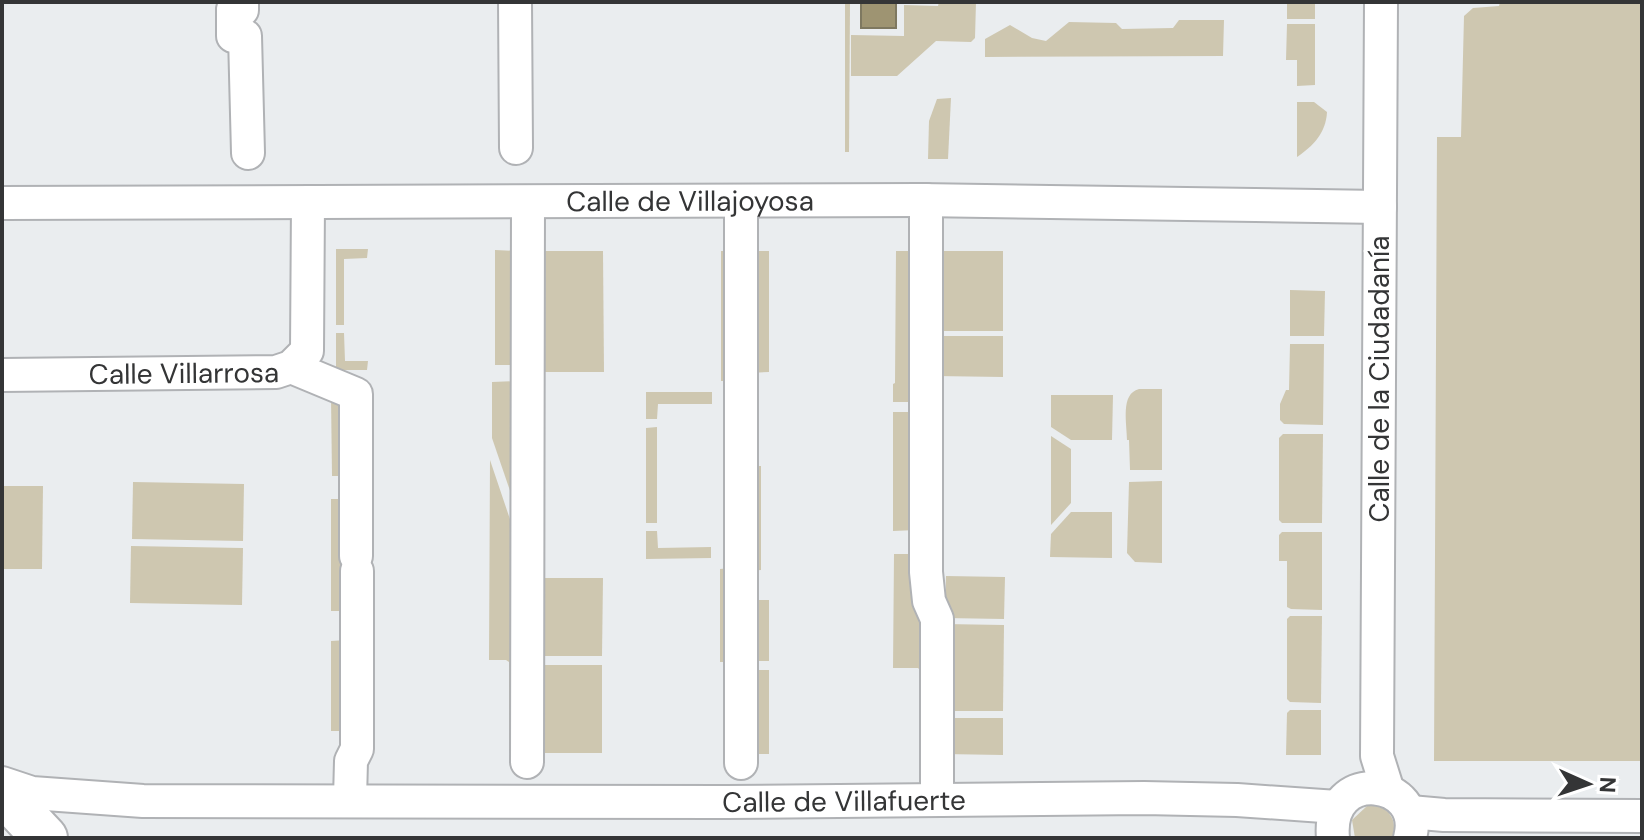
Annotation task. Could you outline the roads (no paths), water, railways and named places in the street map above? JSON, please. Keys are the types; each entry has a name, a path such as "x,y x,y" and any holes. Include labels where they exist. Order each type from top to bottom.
{"main road":[{"path":"2,792 47,838"},
{"path":"2,822 18,838"}],"street":[{"path":"242,2 242,10 233,9 233,36 245,36 250,99 248,153"},
{"path":"515,2 516,148"},
{"name":"Calle de la Ciudadanía","path":"1373,813 1377,756 1381,2"},
{"path":"926,200 926,572 929,601 937,619 937,799"},
{"name":"Calle de Villajoyosa","path":"2,203 926,200 1380,207"},
{"name":"Calle Villarrosa","path":"2,375 276,372 291,367 307,351 308,202"},
{"path":"527,762 528,202"},
{"path":"741,202 741,763"},
{"path":"291,367 356,394 357,749 351,761 350,799"},
{"name":"Calle de Villafuerte","path":"2,783 32,793 143,801 1206,799 1373,813 1642,816"},
{"name":"Calle de Villafuerte","path":"47,838 69,818 143,801"}]}
